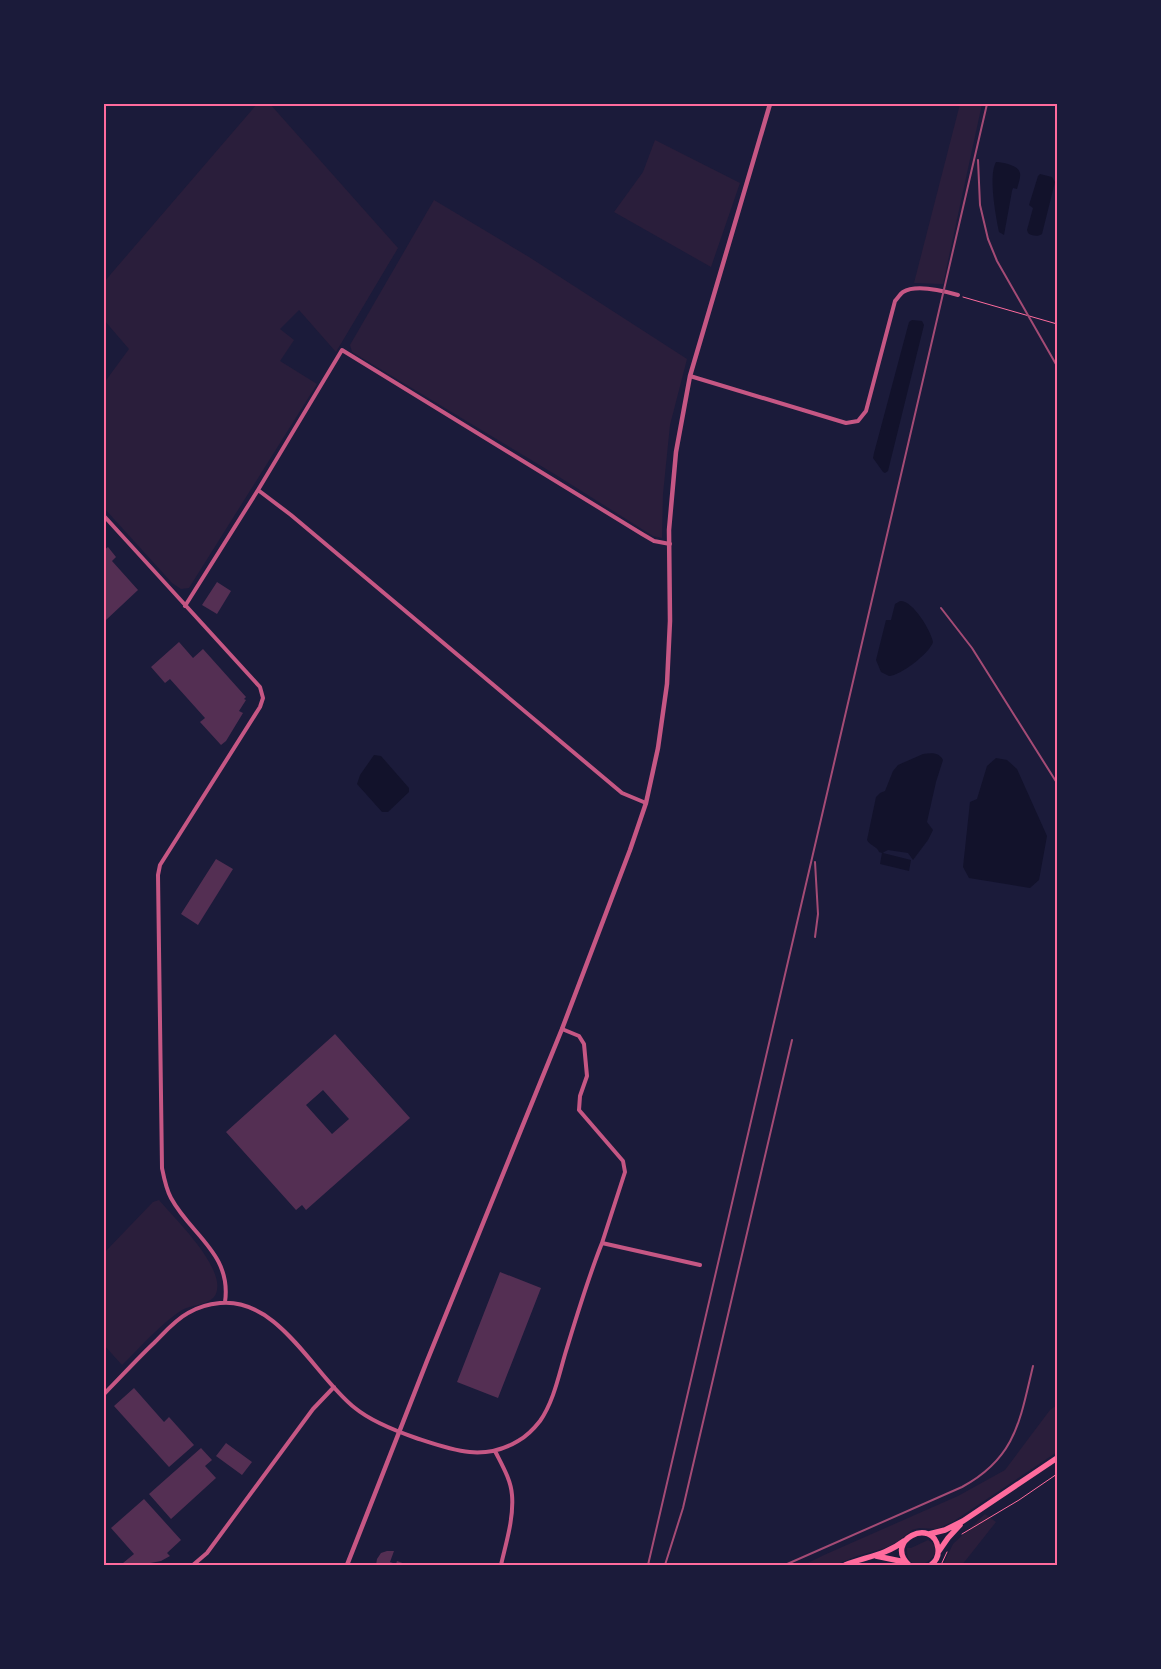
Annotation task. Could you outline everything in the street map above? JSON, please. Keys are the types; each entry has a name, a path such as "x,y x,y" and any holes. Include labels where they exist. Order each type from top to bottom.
{"main road":[{"path":"845,1565 876,1556 893,1548 916,1533 929,1534 945,1530 963,1521 1057,1458"},
{"path":"931,1565 938,1557 939,1551 948,1538 963,1521"},
{"path":"929,1534 936,1542 939,1551"},
{"path":"905,1540 902,1553 907,1563"},
{"path":"876,1556 907,1563"}],"street":[{"path":"347,1565 427,1361 562,1029 646,804 658,748 667,684 670,621 671,505 690,376 770,104"},
{"path":"690,376 846,423 858,421 866,412 895,302 903,292 915,288 943,291 958,295"},
{"path":"185,606 258,490 342,350 642,534 654,541 670,544"},
{"path":"258,490 433,633 622,793 646,804"},
{"path":"104,516 260,687 263,698 260,707 160,866 158,876 162,1168 171,1198 217,1257 224,1272 227,1289 225,1302"},
{"path":"104,1394 180,1318 198,1308 225,1302 247,1306 272,1320 334,1387 361,1412 400,1432 452,1450 475,1453 495,1451 530,1434 541,1420 553,1394 625,1172 624,1162 579,1110 580,1096 587,1076 584,1044 579,1036 562,1029"},
{"path":"602,1243 700,1265"},
{"path":"193,1565 206,1553 313,1408 334,1387"},
{"path":"495,1451 507,1477 512,1494 512,1512 501,1565"}],"path":[{"path":"958,295 1057,324"},
{"path":"958,1536 1019,1500 1057,1474"},
{"path":"941,1565 949,1547"}],"shaded area":[{"path":"257,104 270,104 398,248 336,352 299,310 280,329 294,340 280,361 317,384 189,588 181,589 172,583 104,508 104,383 129,349 104,320 104,282"},
{"path":"960,104 982,104 943,284 914,283"},
{"path":"655,140 740,183 711,267 614,212 643,172"},
{"path":"996,162 1013,166 1020,173 1017,189 1013,188 1012,191 1004,235 999,232 993,197 993,177"},
{"path":"1040,174 1052,177 1055,182 1042,234 1035,236 1029,234 1027,230 1033,208 1029,205"},
{"path":"434,200 529,257 687,359 670,425 663,494 662,538 653,536 352,352 350,345"},
{"path":"912,320 922,321 924,325 888,471 885,473 873,458 909,322"},
{"path":"900,601 910,605 916,611 929,631 933,642 931,647 914,663 900,672 889,676 881,672 876,660 886,620 891,620 895,604"},
{"path":"923,754 937,754 943,760 927,822 933,830 913,860 908,853 888,850 883,853 911,860 909,871 880,864 882,853 867,840 876,797 885,791 893,771 898,765"},
{"path":"374,755 381,756 409,788 409,792 388,812 382,812 357,784 360,775"},
{"path":"996,758 1007,760 1017,769 1047,836 1039,880 1030,888 969,878 963,867 970,802 977,799 987,766"},
{"path":"159,1200 208,1260 215,1274 217,1287 211,1300 186,1308 174,1315 122,1365 104,1345 104,1253 153,1202"},
{"path":"1057,1405 1057,1452 954,1521 937,1529 919,1528 912,1530 897,1542 885,1548 835,1565 804,1565 958,1496 1005,1470 1050,1410"},
{"path":"985,1514 996,1522 962,1565 943,1565 953,1544"},
{"path":"928,1540 934,1546 935,1552 932,1558 919,1565 913,1563 908,1558 907,1548"}],"building":[{"path":"108,547 116,557 112,561 138,590 106,620 104,617 104,550"},
{"path":"217,582 231,591 217,614 202,605"},
{"path":"179,642 193,658 203,649 246,697 239,711 243,713 226,741 221,745 200,722 205,718 170,679 165,683 151,667"},
{"path":"216,859 233,869 198,925 181,914"},
{"path":"335,1034 410,1118 306,1210 302,1205 296,1210 226,1132","holes":["323,1090 349,1119 332,1134 306,1105"]},
{"path":"500,1272 541,1288 498,1398 457,1382"},
{"path":"134,1388 164,1422 169,1417 194,1445 169,1467 114,1406"},
{"path":"226,1443 252,1462 242,1475 216,1456"},
{"path":"201,1448 212,1460 205,1466 216,1478 171,1519 149,1494"},
{"path":"144,1499 181,1540 167,1553 170,1556 161,1561 140,1565 123,1563 134,1554 111,1528"},
{"path":"394,1551 390,1562 396,1564 397,1561 408,1565 376,1565 381,1553"}],"railway":[{"path":"648,1565 987,104"},
{"path":"978,160 980,205 988,239 997,261 1057,366"},
{"path":"941,608 972,648 1057,783"},
{"path":"815,862 818,914 815,937"},
{"path":"665,1565 683,1508 792,1040"},
{"path":"785,1565 962,1487 980,1476 1005,1450 1013,1436 1024,1404 1033,1366"}]}
